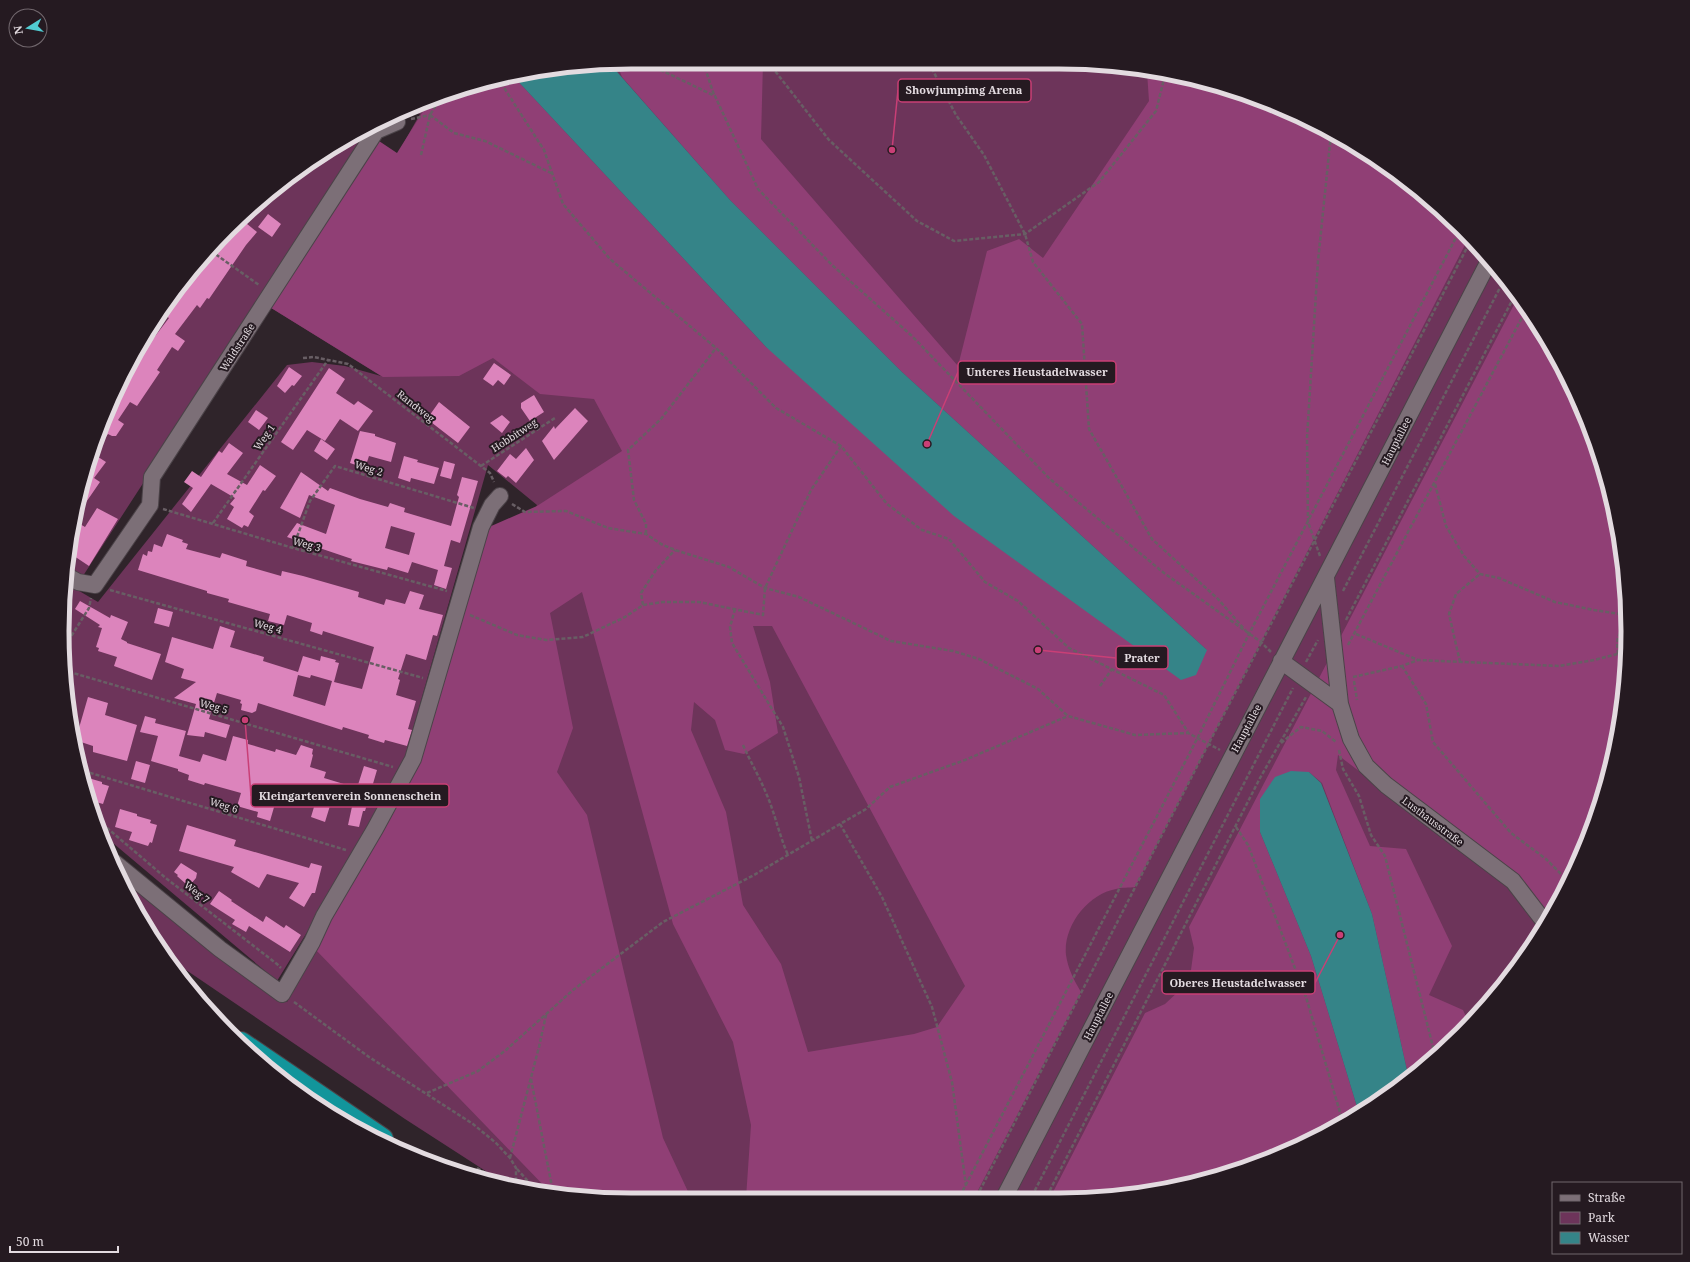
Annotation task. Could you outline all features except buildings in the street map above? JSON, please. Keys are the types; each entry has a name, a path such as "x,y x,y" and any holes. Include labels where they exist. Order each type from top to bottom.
{"highway":[{"path":"277,1068 355,1121"}],"street":[{"name":"Waldstraße","path":"95,585 150,504 152,477 376,131 397,122"},
{"name":"Hauptallee","path":"1007,1193 1231,757 1326,578 1486,265"},
{"path":"123,870 220,949 286,987 312,942 324,916 413,759 481,528 492,505 500,496"},
{"name":"Lusthausstraße","path":"1326,578 1340,704 1351,739 1366,766 1386,785 1513,881 1542,919"},
{"path":"72,579 78,582 95,585"},
{"path":"1281,662 1340,704"}],"path":[{"path":"659,69 715,96"},
{"path":"705,69 715,96 758,189 832,265 912,336 1050,479 1164,573 1261,642 1281,662"},
{"path":"773,69 829,140 917,221 954,241 1025,234 1099,182 1156,111 1164,79"},
{"path":"932,69 956,115 984,155 1025,234 1033,262 1082,324 1089,429 1152,539 1218,599 1249,634"},
{"path":"502,84 544,150 563,204 610,259 716,348 776,408 841,446 887,504 922,530 949,539 985,582 1018,601 1069,648 1164,696 1188,733"},
{"path":"421,155 430,115 437,104"},
{"path":"397,122 430,115 454,133 485,140 552,173"},
{"path":"1326,578 1315,539 1308,522 1307,438 1318,261 1330,139"},
{"path":"962,1193 1198,737 1249,634 1457,235"},
{"path":"979,1193 1261,642 1468,246"},
{"path":"214,254 271,294"},
{"path":"1034,1193 1502,285"},
{"path":"1333,644 1512,300"},
{"path":"1335,660 1356,634 1523,315"},
{"path":"646,534 646,524 634,500 628,450 661,419 716,348"},
{"name":"Randweg","path":"303,358 314,357 348,364 490,473 500,496"},
{"name":"Weg 1","path":"213,523 328,360"},
{"name":"Hobbitweg","path":"481,466 555,418"},
{"path":"675,550 656,570 642,594 643,605 663,602 699,602 763,615 765,588 811,490 841,446"},
{"name":"Weg 2","path":"293,548 310,501 335,466 488,512"},
{"path":"1435,483 1446,526 1464,556 1480,574 1499,578 1555,602 1621,614"},
{"path":"500,496 525,512 566,511 608,528 646,534 661,544 675,550 729,566 765,588 800,598 891,641 953,651 979,659 1038,689 1068,716 1135,736 1188,733 1198,737 1231,757"},
{"name":"Weg 3","path":"150,504 293,548 459,602 517,635 546,640 583,637 625,617 643,605"},
{"path":"1460,662 1448,614 1456,594 1480,574"},
{"path":"69,639 89,608 95,585"},
{"name":"Weg 4","path":"95,585 436,682"},
{"path":"735,609 730,627 732,643 783,727 799,777 812,841"},
{"path":"1356,634 1418,660 1559,666 1618,654 1616,638 1621,631"},
{"path":"1354,677 1402,666 1418,660"},
{"path":"1402,666 1426,704 1433,742 1511,833 1546,859 1564,877"},
{"path":"1100,686 1112,669"},
{"name":"Weg 5","path":"70,672 406,771"},
{"path":"1049,1193 1260,778 1313,684"},
{"path":"427,1092 478,1071 506,1050 573,990 663,922 754,875 866,809 890,787 965,760 1068,716"},
{"path":"1279,744 1301,727 1322,731 1338,744"},
{"path":"1338,737 1343,769 1359,796 1371,835 1385,856 1434,1050"},
{"path":"743,745 750,763 767,793 781,840 788,855"},
{"name":"Weg 6","path":"87,772 360,854"},
{"path":"840,824 882,897 932,1007 952,1082 966,1186"},
{"name":"Weg 7","path":"104,826 167,879 277,964 286,987 370,1057 427,1092 473,1124 496,1143 530,1183"},
{"path":"1236,827 1248,845 1306,997 1341,1117"},
{"path":"510,1158 546,1015"},
{"path":"531,1078 552,1187"},
{"path":"477,1168 487,1174"},
{"path":"516,1168 516,1181"}],"green space":[{"path":"594,70 1096,70 1169,80 1204,88 1240,99 1274,112 1308,127 1340,144 1401,185 1430,208 1482,260 1505,289 1546,350 1563,382 1591,450 1602,486 1610,521 1620,594 1620,668 1616,704 1602,776 1591,812 1563,880 1546,912 1505,973 1482,1002 1430,1054 1401,1077 1340,1118 1308,1135 1240,1163 1204,1174 1169,1182 1096,1192 1059,1193 594,1192 521,1182 492,1175 405,1119 180,966 144,912 129,883 181,926 287,1002 537,505 488,465 401,771 354,856 277,981 110,840 88,776 74,704 70,668 69,631 71,586 98,602 287,365 312,362 345,366 381,376 268,306 398,153 420,114 415,112 450,99 486,88 521,80"},
{"path":"370,133 81,579 72,573 74,558 88,486 99,450 127,382 144,350 164,319 208,260 260,208 319,164"}],"shaded area":[{"path":"619,69 763,69 761,139 958,366 987,251 1019,239 1043,258 1149,101 1147,76 1204,88 1240,99 1308,127 1340,144 1401,185 1430,208 1466,244 1135,887 1118,888 1096,897 1079,913 1073,923 1066,944 1066,955 1068,965 1081,992 977,1193 746,1193 751,1125 733,1042 673,924 582,592 550,613 573,728 557,772 587,815 663,1138 689,1193 594,1192 544,1186 314,948 423,746 489,527 537,506 622,451 594,399 540,394 493,358 459,376 383,377 268,306 376,139 397,153 425,109 450,99 486,88 518,81 766,347 1207,650 902,372 730,200 622,77","holes":["753,626 772,626 965,986 937,1027 914,1034 808,1052 781,964 743,905 726,812 691,730 694,702 715,720 725,750 744,754 778,733 770,682"]},
{"path":"1515,303 1546,350 1563,382 1591,450 1602,486 1610,521 1620,594 1620,668 1610,741 1602,776 1591,812 1563,880 1538,924 1532,912 1504,882 1338,755 1336,770 1370,846 1406,849 1452,946 1429,995 1463,1010 1466,1018 1430,1054 1407,1072 1372,914 1322,783 1309,772 1260,832 1311,956 1357,1107 1308,1135 1274,1150 1240,1163 1204,1174 1132,1188 1096,1192 1053,1193 1145,1013 1165,1004 1181,989 1191,970 1194,948 1189,927"}],"water":[{"path":"615,69 730,200 902,372 1207,650 1196,675 1181,680 954,516 766,347 518,81 558,74"},
{"path":"1291,771 1309,772 1321,783 1372,914 1407,1072 1357,1107 1311,956 1260,832 1260,799 1275,777"}],"place":[{"name":"Showjumpimg Arena","path":"892,150"},
{"name":"Unteres Heustadelwasser","path":"927,444"},
{"name":"Prater","path":"1038,650"},
{"name":"Kleingartenverein Sonnenschein","path":"245,720"},
{"name":"Oberes Heustadelwasser","path":"1340,935"}]}
